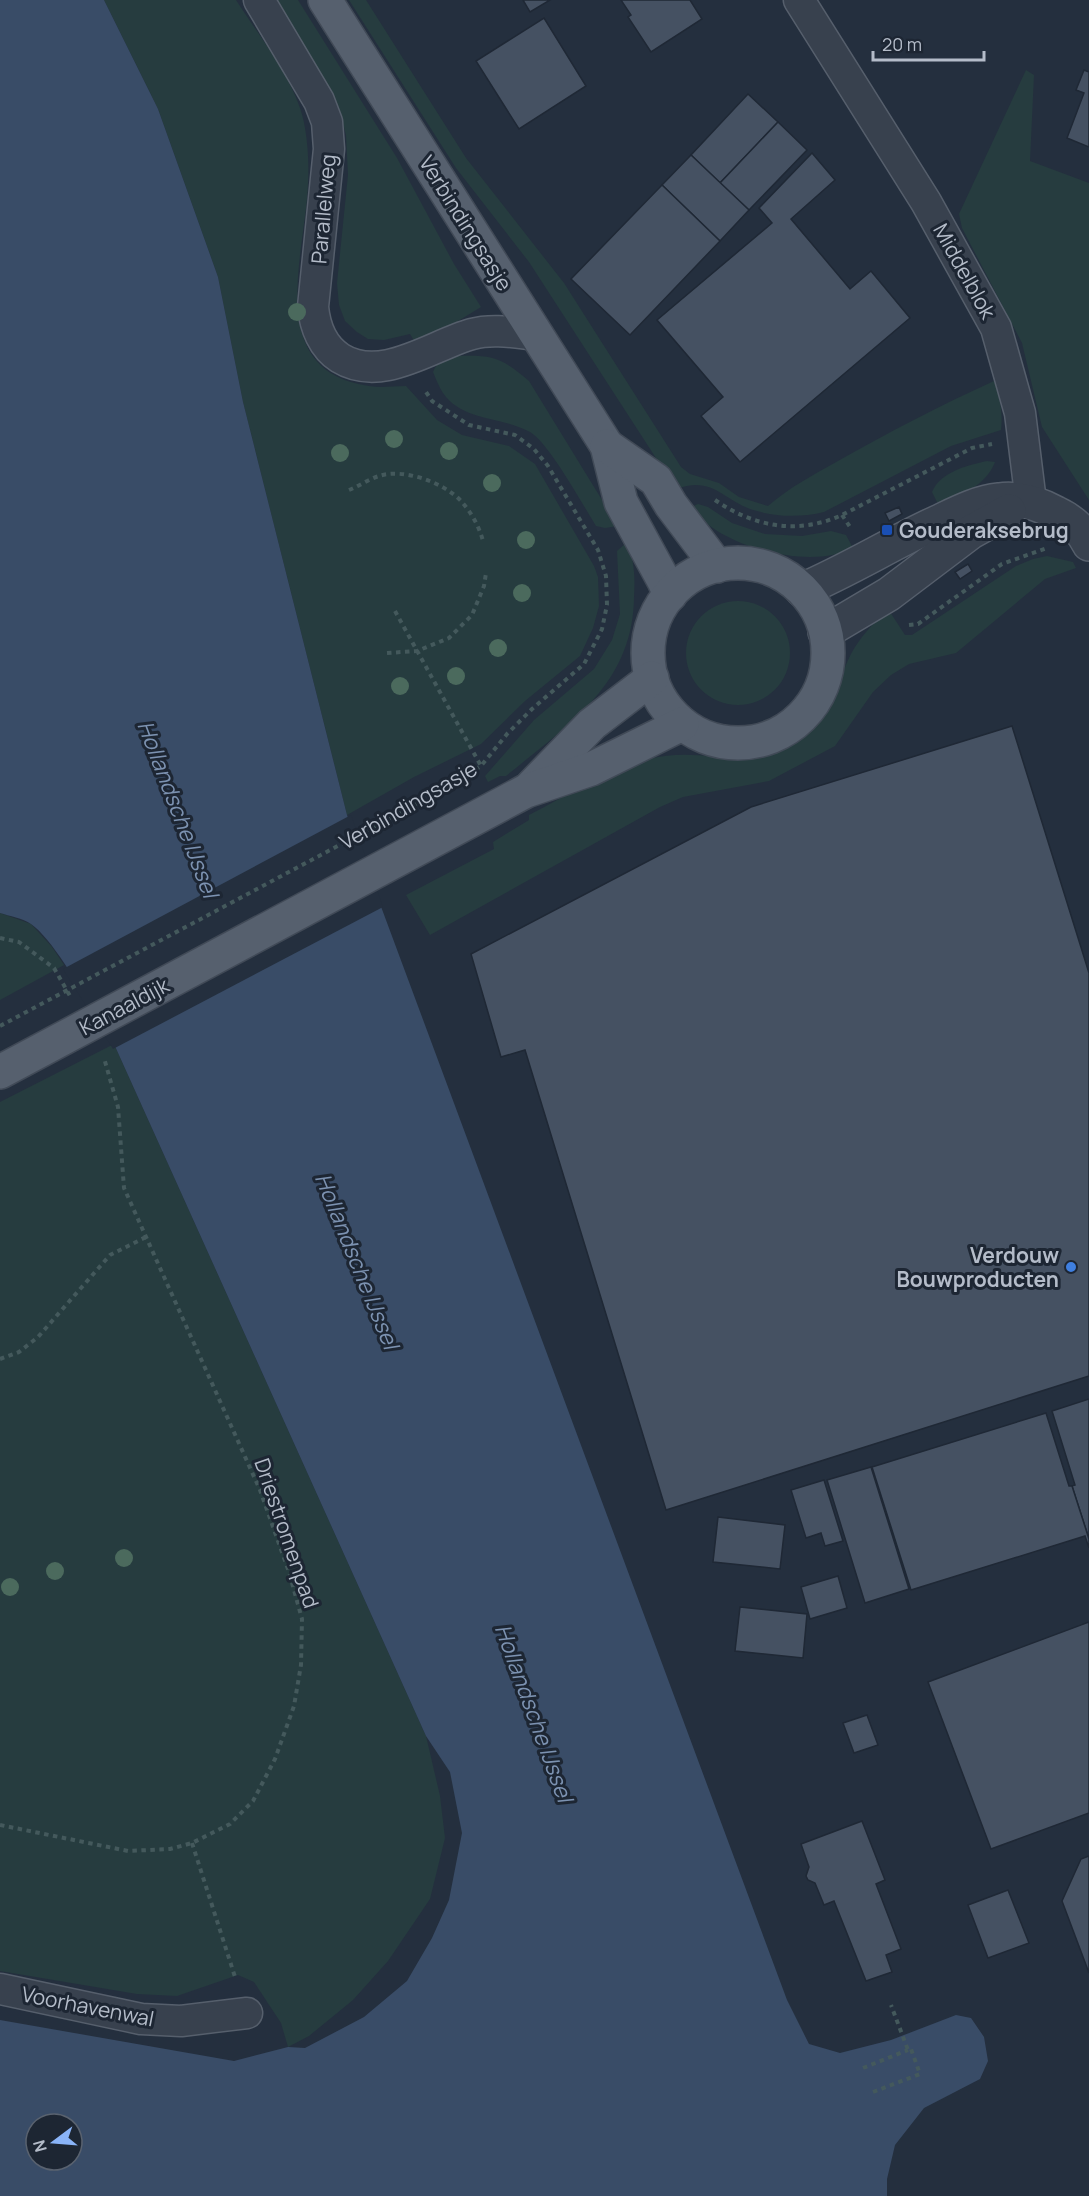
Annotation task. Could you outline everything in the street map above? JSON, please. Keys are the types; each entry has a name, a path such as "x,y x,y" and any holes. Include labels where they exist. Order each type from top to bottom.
{"main road":[{"name":"Verbindingsasje","path":"325,0 607,446 621,502 670,595"},
{"name":"Verbindingsasje","path":"607,446 656,480 671,505 717,566"},
{"path":"744,563 781,574 802,590 816,610 825,632 827,661 820,690 803,715 780,733 752,742 730,742 708,738 682,724 663,704 652,678 649,656 650,634 661,607 670,595 691,576 717,566 744,563"},
{"name":"Verbindingsasje","path":"526,791 592,724 652,678"},
{"name":"Verbindingsasje","path":"249,940 526,791 591,769 682,724"},
{"name":"Kanaaldijk","path":"0,1072 249,940"}],"street":[{"name":"Parallelweg","path":"259,0 319,101 327,122 329,149 313,307 315,323 322,339 334,354 349,363 365,367 406,360 474,333 499,331 537,335"},
{"name":"Middelblok","path":"799,0 926,202 996,328 1020,413 1025,438 1031,502"},
{"path":"802,590 902,538 979,504 999,500 1031,502 1068,519 1085,534 1089,544"},
{"path":"825,632 889,594 970,532 1000,515 1031,502"},
{"name":"Voorhavenwal","path":"0,1989 141,2019 181,2022 247,2013"}],"path":[{"name":"Verbindingsasje","path":"230,903 439,792 482,766 507,734 532,709 584,664 602,629 607,605 606,576 598,550 548,466 534,449 515,435 469,425 432,401 406,360"},
{"path":"845,513 972,448 1025,438"},
{"path":"349,490 380,476 404,473 433,482 460,499 478,526 483,541"},
{"path":"387,653 417,651 449,638 472,615 484,586 486,573"},
{"path":"394,611 482,766"},
{"name":"Kanaaldijk","path":"0,1026 230,903"},
{"path":"0,938 19,942 54,968"},
{"name":"Driestromenpad","path":"0,1825 128,1851 170,1849 192,1843 230,1824 253,1801 275,1759 294,1706 301,1665 302,1619 289,1572 260,1490 124,1188 117,1107 105,1058"},
{"path":"0,1359 19,1352 38,1337 110,1255 146,1237"},
{"path":"192,1843 247,2013"},
{"path":"873,2092 920,2074 891,2005"},
{"path":"862,2068 908,2050"}],"green space":[{"path":"104,0 236,0 287,78 305,128 308,183 298,274 298,305 302,334 314,358 336,376 369,386 406,386 437,420 462,435 509,446 535,464 594,566 598,577 599,606 593,628 580,656 525,701 481,744 414,777 347,815 243,402 218,277 158,109"},
{"path":"271,0 298,0 397,158 454,264 481,307 440,332 415,342 410,334 384,340 368,339 345,321 339,305 337,283 348,175 346,135 338,106"},
{"path":"349,0 366,0 466,158 564,283 681,467 690,474 719,483 739,497 768,506 802,482 857,450 994,381 1002,417 1001,430 951,446 824,512 815,514 787,516 768,514 750,509 708,487 699,485 676,489 529,262 456,168"},
{"path":"1026,70 1034,75 1030,161 1089,183 1089,500 1042,427 1022,343 962,228 959,214"},
{"path":"457,356 496,359 529,381 618,526 605,528 596,526 546,448 530,432 472,414 451,402 442,391 433,372 439,363"},
{"path":"987,461 995,462 980,483 958,496 937,502 932,492 941,479 963,467"},
{"path":"698,504 708,507 732,523 765,534 802,536 831,531 846,535 853,548 835,554 813,557 790,556 766,551 722,534 704,521 691,507"},
{"path":"626,543 633,562 634,576 631,628 622,655 609,679 593,700 552,739 506,776 500,776 488,782 485,776 534,720 594,669 612,640 620,614 617,551"},
{"path":"1047,556 1073,562 1076,568 1045,579 956,653 909,664 891,675 873,692 835,746 769,781 683,797 660,807 430,935 406,895 494,849 493,842 529,820 529,815 633,763 670,755 747,757 766,754 784,747 803,735 822,716 855,648 886,611 890,612 905,635 912,635 1016,566"},
{"path":"738,601 758,605 775,616 786,633 790,653 786,673 775,690 758,701 738,705 718,701 701,690 690,673 686,653 690,633 701,616 718,605"},
{"path":"0,913 31,924 52,947 64,965 0,1000"},
{"path":"114,1044 426,1736 440,1796 445,1838 430,1899 388,1961 353,2000 309,2036 288,2047 281,2023 254,1982 238,1975 177,1996 137,1994 0,1971 0,1102"}],"water":[{"name":"Hollandsche IJssel","path":"0,0 104,0 158,109 218,277 243,402 347,815 787,2000 809,2044 840,2053 891,2040 956,2015 971,2018 984,2037 988,2061 980,2079 924,2108 895,2145 887,2179 887,2196 0,2196 0,2020 234,2061 288,2047 305,2048 364,2017 407,1981 432,1938 449,1900 462,1833 450,1772 426,1736 114,1044 52,946 31,924 0,913"}],"pier":[{"path":"351,815 383,907 113,1049 63,969"}],"building":[{"path":"523,0 550,0 530,12"},
{"path":"621,0 690,0 702,19 651,52 628,17 631,15"},
{"path":"544,18 586,86 519,129 476,61"},
{"path":"1084,70 1089,72 1089,147 1067,138 1084,93 1076,90"},
{"path":"748,94 778,122 720,183 691,155"},
{"path":"778,122 807,150 749,210 720,183"},
{"path":"812,153 835,180 791,219 850,289 871,271 910,318 740,462 701,416 723,397 657,320 772,223 759,208"},
{"path":"691,155 749,210 720,241 662,185"},
{"path":"662,185 720,241 630,335 571,279"},
{"path":"899,507 902,514 889,521 885,513"},
{"path":"968,564 972,571 960,579 955,572"},
{"path":"1012,726 1089,973 1089,1376 666,1510 525,1050 501,1057 471,954 751,807"},
{"path":"1089,1399 1089,1539 1052,1411"},
{"path":"1046,1413 1069,1486 1072,1486 1089,1539 1089,1548 1085,1536 911,1590 872,1467"},
{"path":"871,1467 909,1589 865,1603 827,1480"},
{"path":"824,1480 843,1541 825,1546 821,1533 806,1538 791,1490"},
{"path":"718,1517 785,1525 780,1569 713,1562"},
{"path":"838,1576 847,1608 810,1619 801,1587"},
{"path":"740,1607 807,1614 803,1658 735,1651"},
{"path":"1089,1622 1089,1813 991,1849 928,1682"},
{"path":"867,1715 878,1745 854,1753 843,1723"},
{"path":"862,1821 885,1880 876,1884 901,1949 886,1955 892,1972 866,1981 834,1901 824,1905 815,1883 808,1880 806,1876 809,1867 801,1844"},
{"path":"1089,1856 1089,1973 1062,1901 1081,1859"},
{"path":"1008,1890 1029,1943 988,1958 968,1905"}],"place":[{"name":"Gouderaksebrug","path":"887,530"},
{"name":"Verdouw Bouwproducten","path":"1071,1267"}]}
